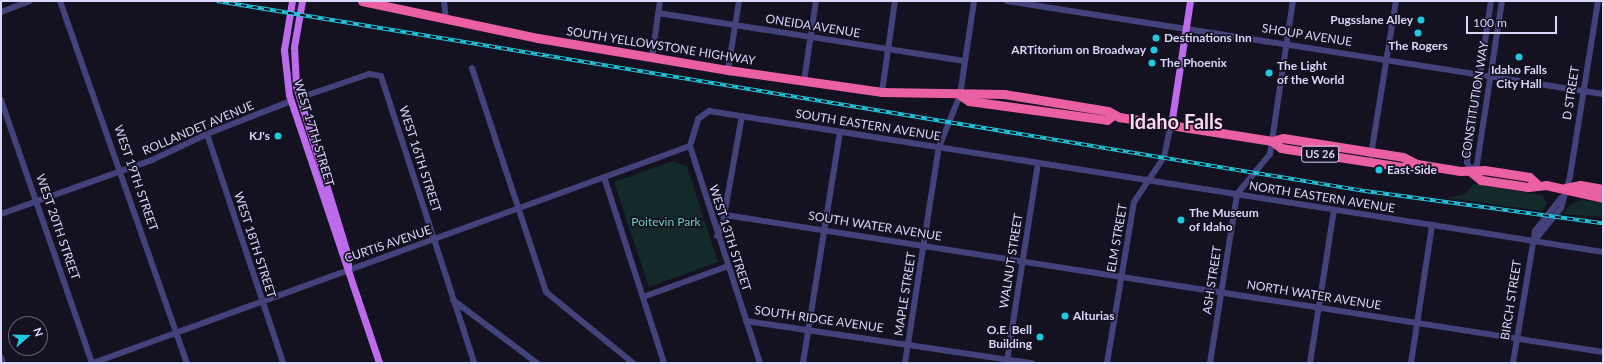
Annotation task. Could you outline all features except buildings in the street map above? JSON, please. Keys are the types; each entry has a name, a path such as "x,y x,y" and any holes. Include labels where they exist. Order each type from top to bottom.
{"highway":[{"name":"SOUTH YELLOWSTONE HIGHWAY","path":"362,1 446,19 728,70 882,92 960,92 1004,94 1108,111 1112,116 1171,125"},
{"name":"US 26","path":"1171,125 1272,141 1283,138 1403,157 1417,164 1471,172 1484,170 1529,177 1536,183 1565,188 1580,195 1603,198"},
{"name":"US 26","path":"1272,141 1281,148 1402,168 1417,164"},
{"name":"US 26","path":"1565,188 1580,185 1603,189"}],"main road":[{"name":"WEST 17TH STREET","path":"292,1 284,64 291,101 380,363"},
{"name":"WEST 17TH STREET","path":"302,1 294,47 300,98 348,256 348,268"},
{"path":"1171,125 1190,1"},
{"path":"284,64 293,91 300,98"},
{"path":"291,101 296,104 314,147"}],"street":[{"path":"1,12 30,1"},
{"name":"WEST 19TH STREET","path":"60,1 122,172 187,363"},
{"path":"444,1 446,19"},
{"path":"652,57 660,1"},
{"path":"728,70 739,1"},
{"path":"804,81 816,1"},
{"path":"882,92 895,1"},
{"name":"MAPLE STREET","path":"905,363 939,147 960,92 974,1"},
{"name":"SHOUP AVENUE","path":"1007,1 1603,94"},
{"path":"1237,194 1266,161 1272,141 1293,1"},
{"path":"1370,162 1396,1"},
{"name":"CONSTITUTION WAY","path":"1491,1 1466,162 1471,172 1477,164 1502,1"},
{"name":"D STREET","path":"1565,188 1598,1"},
{"name":"ONEIDA AVENUE","path":"658,13 964,61"},
{"path":"472,68 546,292 633,363"},
{"name":"WEST 16TH STREET","path":"300,98 368,74 381,76 474,363"},
{"name":"WEST 20TH STREET","path":"1,100 38,201 93,363"},
{"name":"ROLLANDET AVENUE","path":"1,214 122,172 207,134 291,101"},
{"name":"SOUTH EASTERN AVENUE","path":"690,146 698,119 709,110 1038,163"},
{"path":"717,236 725,215 742,116"},
{"name":"ELM STREET","path":"1107,363 1134,202 1146,180 1164,157 1171,125"},
{"path":"803,363 810,328 840,132"},
{"name":"WEST 18TH STREET","path":"207,134 283,363"},
{"name":"CURTIS AVENUE","path":"93,363 262,302 348,268 434,240 690,146"},
{"name":"WEST 13TH STREET","path":"690,146 717,236 760,363"},
{"name":"NORTH EASTERN AVENUE","path":"1038,163 1603,252"},
{"name":"WALNUT STREET","path":"1007,361 1038,163"},
{"path":"604,177 664,363"},
{"name":"BIRCH STREET","path":"1513,363 1535,231 1561,198 1565,188"},
{"name":"ASH STREET","path":"1210,363 1237,194"},
{"path":"1310,363 1334,210"},
{"name":"SOUTH WATER AVENUE","path":"725,215 1023,260"},
{"path":"1411,363 1432,225"},
{"name":"NORTH WATER AVENUE","path":"1023,260 1603,352"},
{"path":"643,297 728,266"},
{"path":"453,300 537,363"},
{"name":"SOUTH RIDGE AVENUE","path":"746,321 810,328 1007,361 1032,363"},
{"path":"1,357 3,363"}],"green space":[{"name":"Poitevin Park","path":"673,161 687,167 718,262 649,287 614,182"},
{"path":"1473,184 1542,195 1547,204 1542,211 1447,198 1466,194"},
{"path":"1581,200 1603,203 1603,217 1563,214 1570,205"}],"railway":[{"path":"217,1 1365,191 1603,223"}],"place":[{"name":"Pugsslane Alley","path":"1421,20"},
{"name":"The Rogers","path":"1418,33"},
{"name":"Destinations Inn","path":"1156,38"},
{"name":"ARTitorium on Broadway","path":"1154,50"},
{"name":"Idaho Falls City Hall","path":"1519,57"},
{"name":"The Phoenix","path":"1152,63"},
{"name":"The Light of the World","path":"1269,73"},
{"name":"KJ's","path":"278,136"},
{"name":"East-Side","path":"1379,170"},
{"name":"The Museum of Idaho","path":"1181,220"},
{"name":"Alturias","path":"1065,316"},
{"name":"O.E. Bell Building","path":"1040,337"}],"district":[{"name":"Idaho Falls","path":"1176,121"}]}
